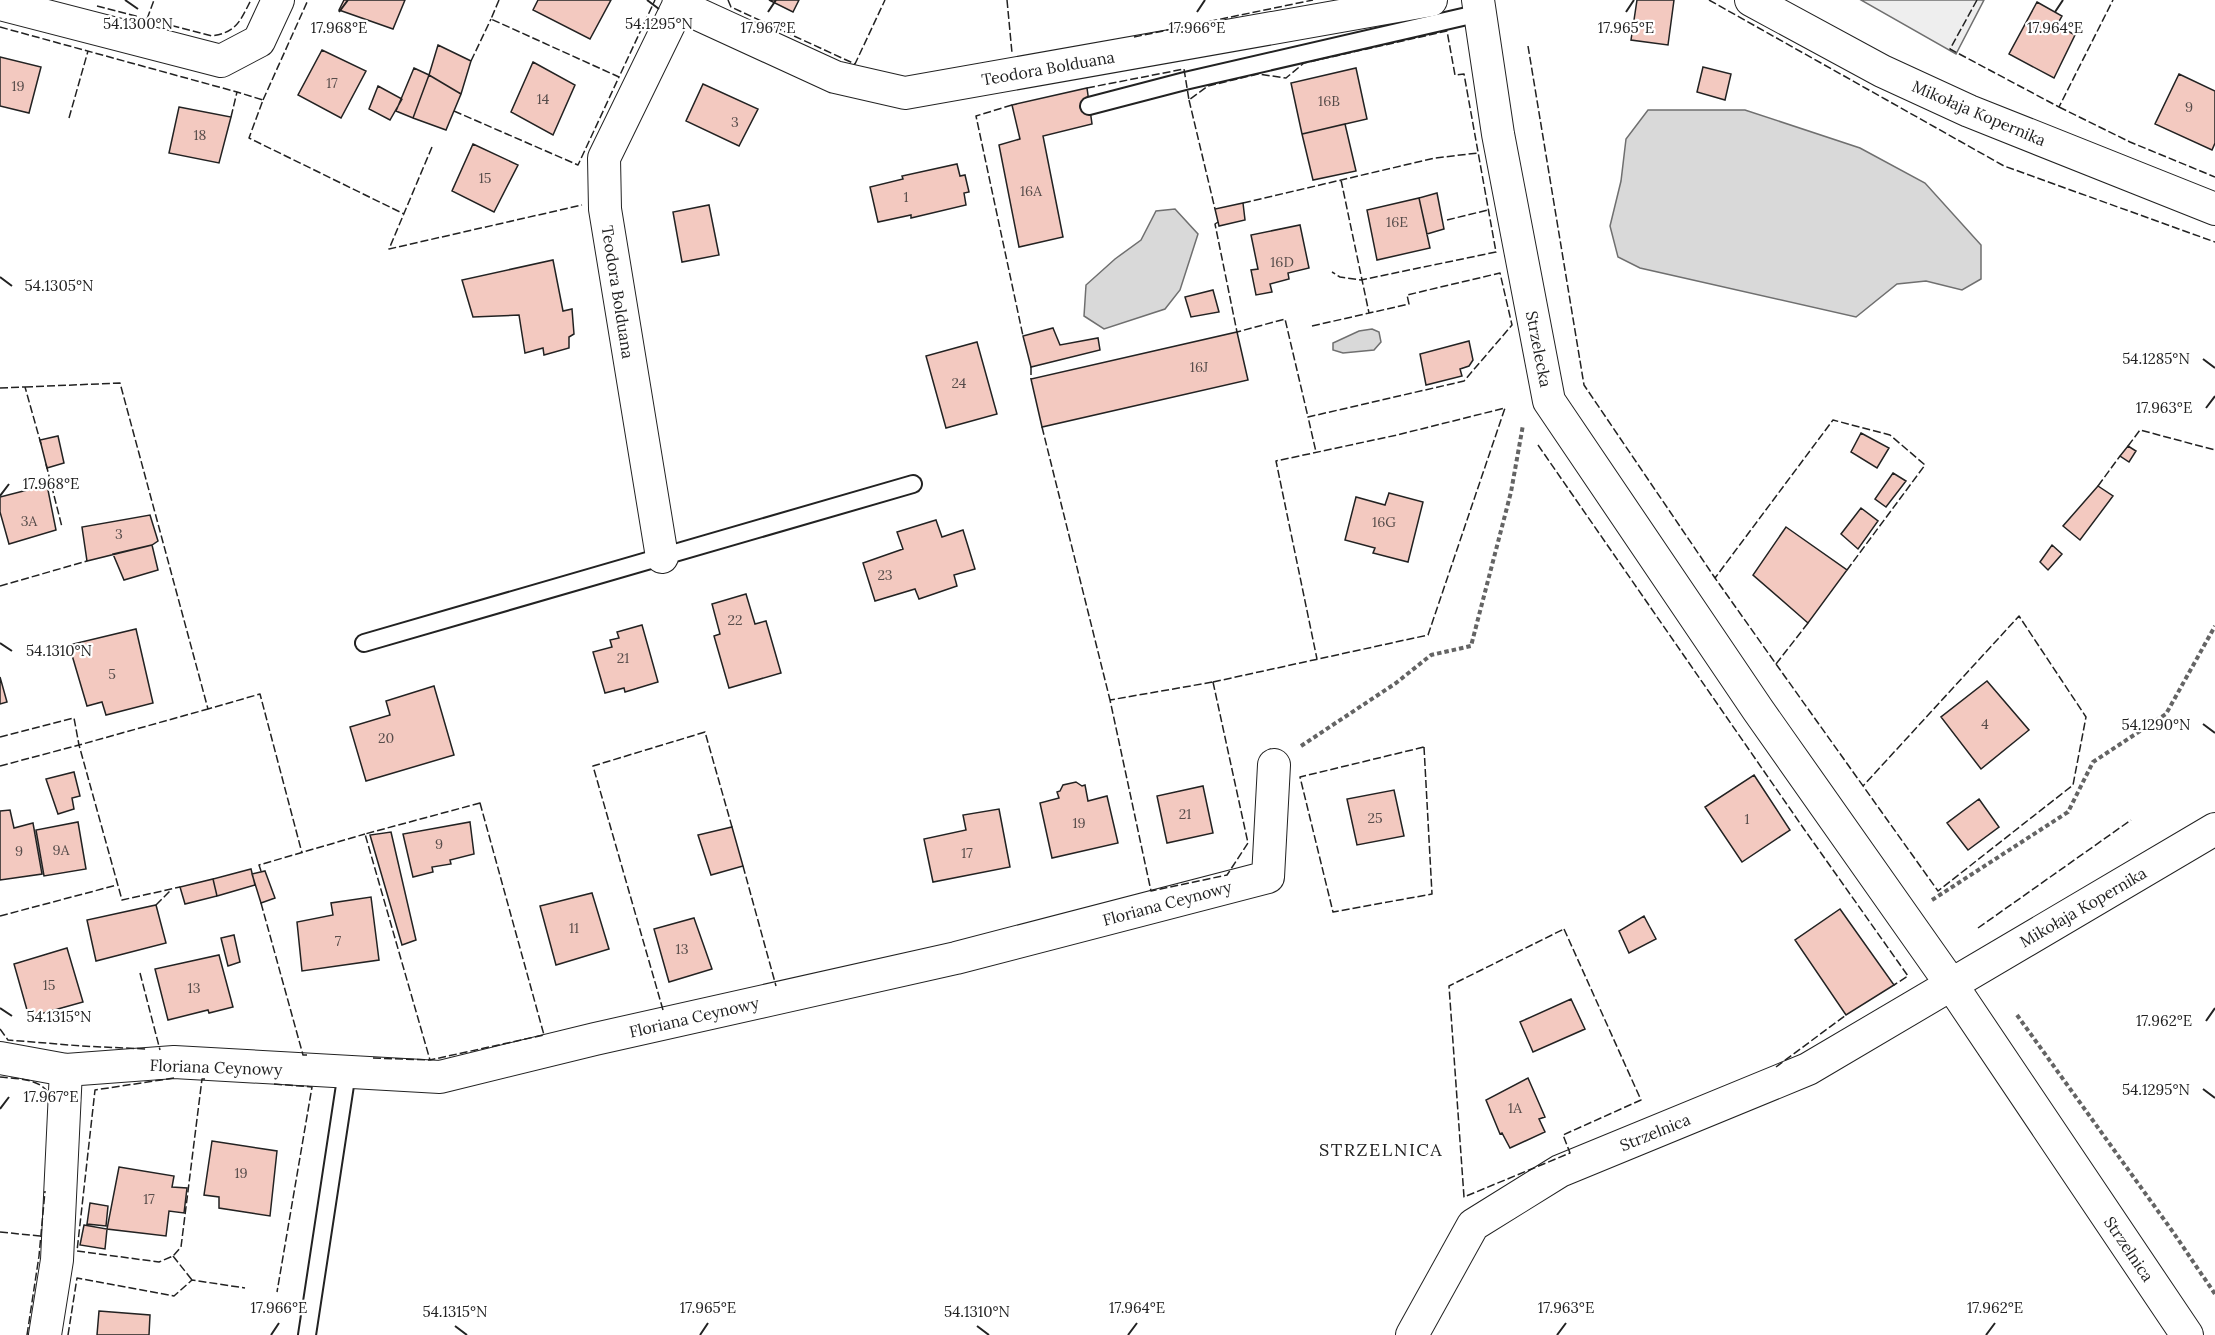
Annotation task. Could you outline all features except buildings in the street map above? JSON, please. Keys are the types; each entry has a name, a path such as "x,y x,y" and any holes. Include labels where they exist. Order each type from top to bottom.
{"street":[{"path":"0,4 221,61 259,41 279,0"},
{"name":"Teodora Bolduana","path":"662,557 605,209 604,158 680,3 835,77 905,93 1431,0"},
{"name":"Mikołaja Kopernika","path":"1750,0 1903,81 1969,111 2215,210"},
{"name":"Strzelecka","path":"1479,6 1498,134 1549,401 1758,710"},
{"name":"Strzelnica","path":"1758,710 1951,984 2187,1335"},
{"name":"Floriana Ceynowy","path":"0,1058 66,1070 174,1062 440,1077 595,1039 956,958 1268,877 1274,765"},
{"name":"Mikołaja Kopernika","path":"1951,984 2215,829"},
{"name":"Strzelnica","path":"1412,1335 1473,1226 1560,1171 1808,1069 1951,984"},
{"path":"45,1335 57,1260 66,1070"}],"lane":[{"path":"1089,105 1479,6"},
{"path":"364,643 913,484"},
{"path":"307,1335 347,1072"}],"path":[{"path":"1274,765 1431,656 1470,646 1511,492 1524,423"},
{"path":"1904,918 2068,812 2093,762 2166,714 2215,626"},
{"path":"1926,890 1933,900"},
{"path":"1982,966 2174,1232 2215,1294"}],"shaded area":[{"path":"1861,0 1984,0 1956,54"},
{"path":"1648,110 1745,110 1860,148 1925,183 1981,245 1981,279 1962,290 1926,281 1897,284 1856,317 1640,268 1618,257 1610,226 1621,181 1626,139"},
{"path":"1175,209 1198,234 1180,290 1165,309 1104,329 1084,316 1086,285 1141,240 1156,211"},
{"path":"1372,329 1379,332 1381,342 1374,350 1343,353 1333,350 1333,343 1359,331"}],"fence":[{"path":"147,19 154,0"},
{"path":"97,6 212,36 227,32 237,24 251,0"},
{"path":"263,100 308,0"},
{"path":"499,0 491,19 619,77 655,0"},
{"path":"728,0 731,7 855,64 885,0"},
{"path":"1007,0 1012,53"},
{"path":"1134,37 1313,0"},
{"path":"1709,0 2004,166 2215,242"},
{"path":"1977,0 1950,49 2059,107 2113,0"},
{"path":"471,61 491,19"},
{"path":"0,27 237,92"},
{"path":"1087,88 1184,69 1189,100 1208,86 1258,74 1286,78 1304,63 1447,31 1455,75 1464,74 1496,252 1361,280 1340,277 1332,272"},
{"path":"1528,46 1584,385 1715,578"},
{"path":"69,118 88,51"},
{"path":"454,111 578,165 619,77"},
{"path":"231,117 237,92 263,100 249,138 404,214"},
{"path":"1189,100 1215,209"},
{"path":"1012,105 976,116 1023,336"},
{"path":"2059,107 2130,142 2215,177"},
{"path":"432,147 389,249 582,205"},
{"path":"1243,203 1435,158 1478,153"},
{"path":"1341,180 1369,313"},
{"path":"1447,220 1488,210"},
{"path":"1218,222 1215,224 1237,332 1285,319 1308,417"},
{"path":"1312,326 1409,304 1407,295 1500,273 1512,325 1464,381 1308,417 1316,452"},
{"path":"1031,367 1031,379"},
{"path":"25,387 120,383 208,709 260,694 302,853"},
{"path":"0,388 25,387 41,444"},
{"path":"1213,682 1428,635 1505,408 1397,435 1276,461 1317,659"},
{"path":"1808,623 1776,664 1715,578 1833,420 1890,435 1925,465 1847,570"},
{"path":"1042,427 1110,700"},
{"path":"2128,446 2140,430 2215,450"},
{"path":"1538,445 1908,976 1894,985"},
{"path":"2098,486 2120,456"},
{"path":"46,464 62,527"},
{"path":"0,586 87,561"},
{"path":"1776,664 1938,891 2073,785 2086,717 2019,616 1863,786"},
{"path":"1213,682 1248,843 1227,875 1151,891 1110,700 1213,682"},
{"path":"0,737 74,718 79,745 208,709"},
{"path":"663,1010 593,766 705,732 732,827"},
{"path":"0,766 79,745 122,900 180,887"},
{"path":"1424,747 1432,894 1333,912 1300,777 1424,747"},
{"path":"480,803 544,1035 430,1060 365,834 480,803"},
{"path":"1978,928 2131,820"},
{"path":"261,871 259,865 365,834"},
{"path":"743,866 776,986"},
{"path":"0,916 117,885"},
{"path":"156,905 171,890"},
{"path":"261,903 303,1055 307,1055"},
{"path":"1564,929 1641,1100 1563,1135 1570,1153 1464,1197 1449,986 1564,929"},
{"path":"140,973 160,1050"},
{"path":"1776,1067 1846,1015"},
{"path":"0,1029 8,1040 147,1049"},
{"path":"373,1058 430,1060"},
{"path":"0,1077 37,1083 48,1092 51,1099"},
{"path":"174,1078 95,1090 77,1251 159,1262 173,1256 181,1247 202,1079 205,1079"},
{"path":"274,1084 312,1087 277,1292"},
{"path":"27,1335 39,1256 45,1191"},
{"path":"0,1232 40,1236"},
{"path":"173,1256 192,1280"},
{"path":"68,1335 77,1278 174,1296 192,1280 245,1288"}],"district":[{"name":"STRZELNICA","path":"1381,1150"}]}
